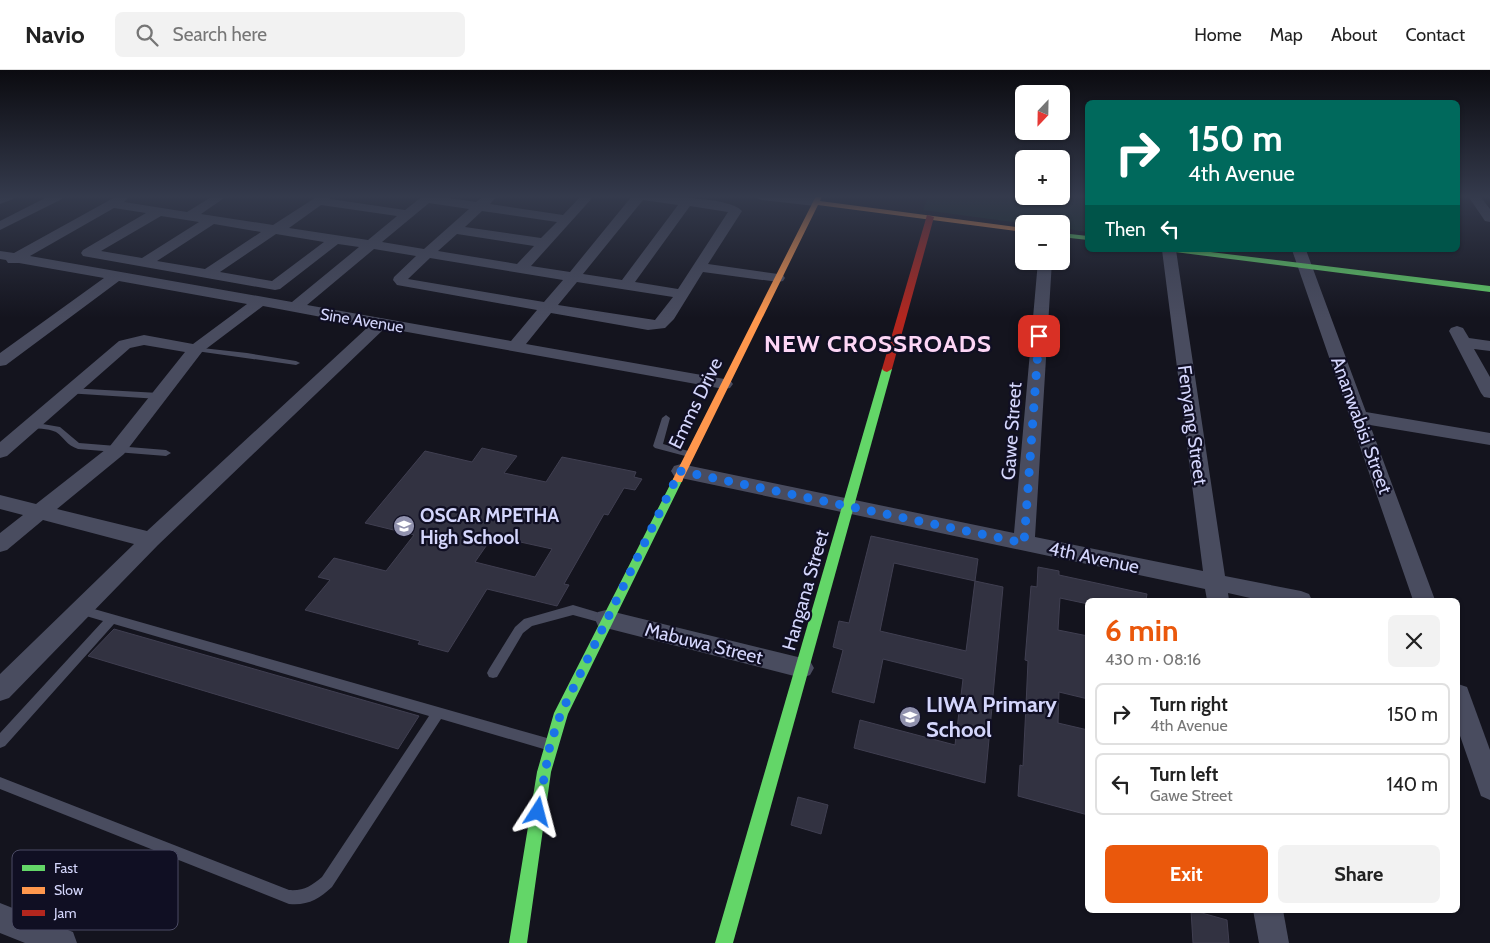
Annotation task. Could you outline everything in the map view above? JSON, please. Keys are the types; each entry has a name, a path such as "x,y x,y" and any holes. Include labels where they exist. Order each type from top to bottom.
{"street":[{"path":"0,267 54,237"},
{"path":"116,237 88,253 275,286 336,239"},
{"path":"144,263 185,237"},
{"path":"208,274 265,237"},
{"path":"321,237 682,294"},
{"path":"294,308 381,237"},
{"path":"445,237 400,280 402,282 653,326 663,324 718,237"},
{"path":"504,237 544,243"},
{"path":"521,268 550,237"},
{"path":"515,346 605,237"},
{"path":"626,285 661,237"},
{"name":"Emms Drive","path":"518,943 544,772 550,745 561,713 606,619 798,237"},
{"name":"Hangana Street","path":"724,943 924,237"},
{"name":"Fenyang Street","path":"1170,252 1216,591"},
{"path":"1207,252 1302,258 1490,289"},
{"name":"Sine Avenue","path":"0,255 724,384"},
{"name":"Ananwabisi Street","path":"1302,258 1423,598"},
{"path":"699,266 778,278"},
{"name":"Gawe Street","path":"1024,543 1044,270"},
{"path":"0,362 116,276"},
{"path":"0,544 116,450 196,349 259,302"},
{"path":"0,690 151,540 381,323"},
{"path":"1490,346 1460,336 1490,393"},
{"path":"0,452 117,349 130,342 144,340 196,349"},
{"path":"0,344 9,341 26,342"},
{"path":"1359,417 1490,439"},
{"name":"4th Avenue","path":"685,463 847,506 1024,543 1216,591 1282,598"},
{"path":"0,502 151,540"},
{"name":"Mabuwa Street","path":"606,619 802,668"},
{"path":"1460,701 1490,787"},
{"path":"1269,913 1274,943"},
{"path":"0,918 12,923"},
{"path":"30,930 62,943"}],"lane":[{"path":"196,349 247,355 296,364"},
{"path":"69,391 159,396"},
{"path":"666,418 658,446 685,463"},
{"path":"31,425 56,429 62,433 68,442 78,446 166,453"},
{"path":"80,610 550,745"},
{"path":"493,673 519,630 528,622 572,610 606,619"},
{"path":"0,742 112,619"},
{"path":"178,853 289,897 299,899 308,896 327,882 438,713"},
{"path":"0,782 171,850"}],"building":[{"path":"482,448 517,456 504,473 546,482 562,457 636,472 634,477 642,479 635,490 624,488 608,515 604,514 564,584 569,585 557,606 487,589 448,652 418,644 420,641 305,610 330,580 318,577 334,558 386,571 414,535 365,523 425,451 472,462","holes":["493,536 552,549 535,577 475,562"]},
{"path":"871,536 978,559 975,581 1003,587 985,783 854,748 860,720 955,745 963,679 883,659 874,703 832,692 843,650 833,647 839,621 849,623","holes":["894,563 975,581 966,651 880,631"]},
{"path":"1038,567 1059,571 1059,575 1147,594 1146,598 1085,598 1085,603 1060,598 1058,630 1085,635 1085,698 1059,692 1058,723 1085,729 1085,814 1018,796 1020,765 1023,766 1028,661 1025,660 1031,586 1037,587"},
{"path":"114,629 419,716 398,749 88,656"},
{"path":"798,797 828,805 821,834 791,825"},
{"path":"1191,913 1202,913 1227,920 1229,943 1193,943"}],"traffic: fast":[{"path":"1077,237 1085,238"},
{"path":"1191,252 1490,289"},
{"path":"724,943 887,369"},
{"path":"518,943 544,772 561,713 678,479"}],"traffic: slow":[{"path":"678,479 799,237"}],"traffic: jam":[{"path":"887,369 924,237"}],"place":[{"name":"OSCAR MPETHA High School","path":"404,526"},
{"name":"LIWA Primary School","path":"910,717"}],"district":[{"name":"NEW CROSSROADS","path":"878,344"}],"route":[{"path":"538,812 550,745 561,713 680,471 1024,543 1039,336"}]}
